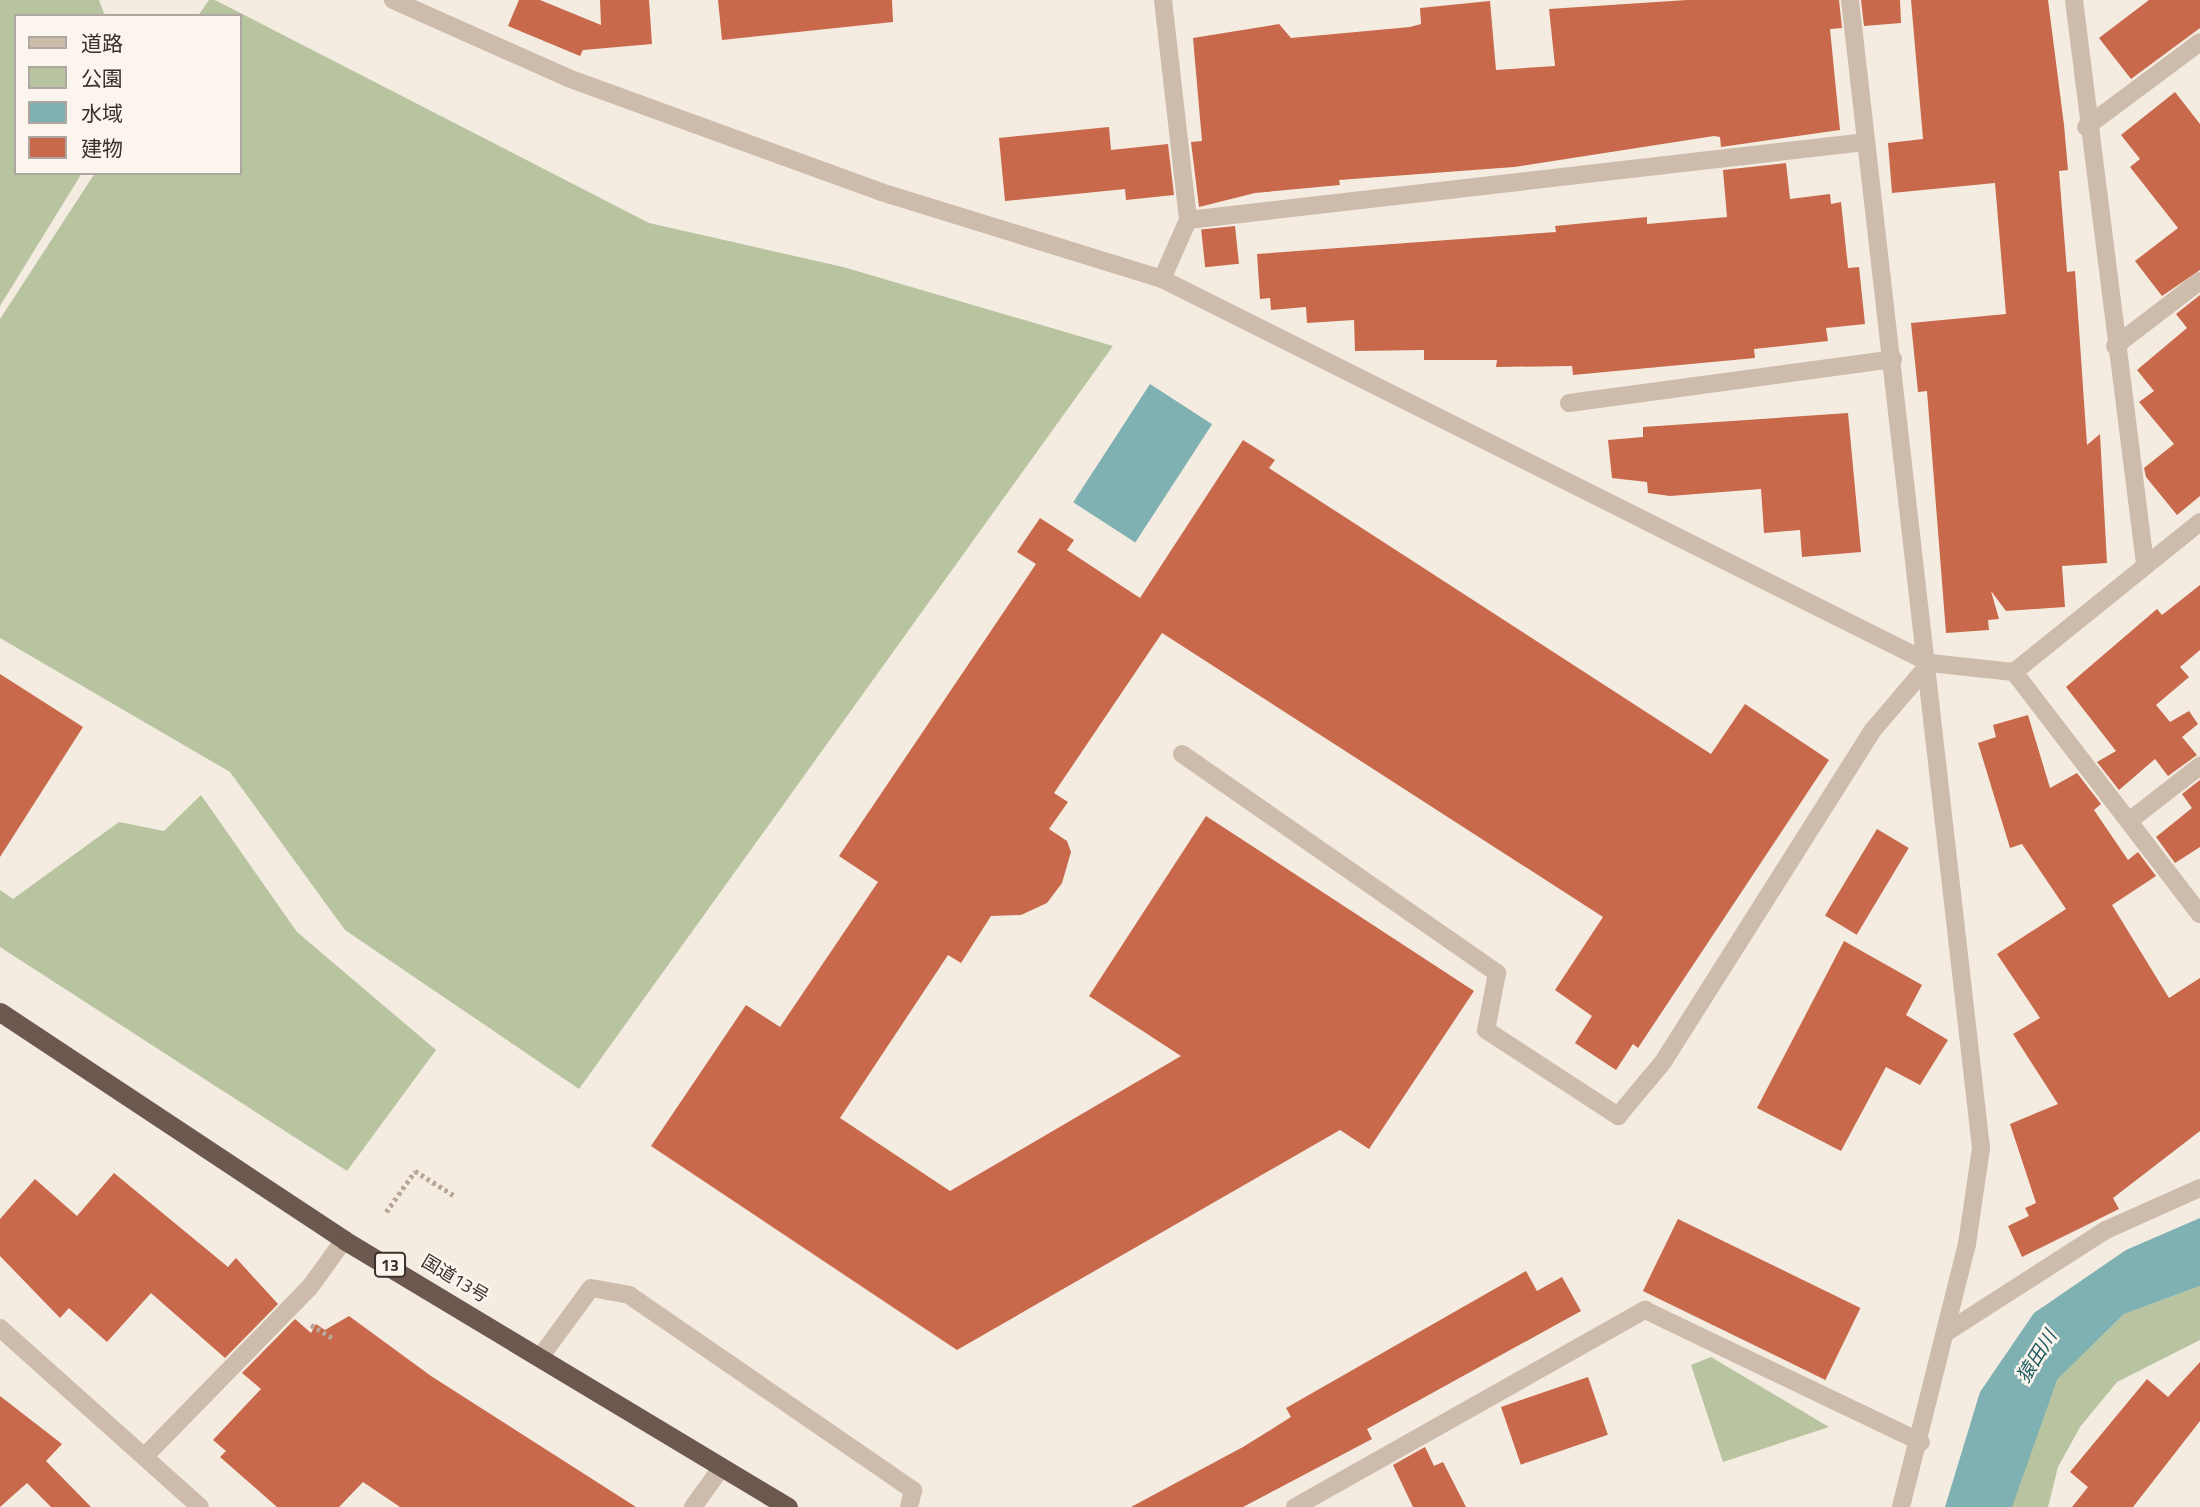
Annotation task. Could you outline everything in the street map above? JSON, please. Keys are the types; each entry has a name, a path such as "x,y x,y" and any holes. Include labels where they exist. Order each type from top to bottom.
{"highway":[{"name":"国道13号","path":"0,1012 344,1240 541,1356 788,1507"}],"street":[{"path":"393,0 568,78 1028,241 1162,279 1930,663 2014,672 2200,522"},
{"path":"1162,279 1188,220 1163,0"},
{"path":"1850,0 1865,142 1930,663 1981,1148 1947,1332 1921,1442 1901,1507"},
{"path":"2074,0 2086,127 2145,564"},
{"path":"2086,127 2200,42"},
{"path":"1188,220 1865,142"},
{"path":"2115,346 2200,281"},
{"path":"1569,403 1893,359"},
{"path":"1182,754 1497,973 1486,1030 1618,1115 1663,1062 1873,730 1930,663"},
{"path":"2014,672 2200,914"},
{"path":"2129,821 2200,766"},
{"path":"1947,1332 2106,1230 2200,1188"},
{"path":"145,1456 310,1287 344,1240"},
{"path":"541,1356 592,1289 629,1294 912,1490 909,1507"},
{"path":"1295,1507 1645,1310 1921,1442"},
{"path":"0,1328 200,1507"},
{"path":"693,1507 722,1467"}],"path":[{"path":"386,1212 415,1171 455,1196"}],"green space":[{"path":"0,0 99,0 104,14 14,14 14,175 81,175 0,306"},
{"path":"209,0 215,0 649,223 843,267 1113,346 579,1089 345,930 230,772 0,638 0,319 94,175 242,175 242,14 199,14"},
{"path":"201,795 297,932 436,1050 347,1171 0,947 0,890 13,899 119,822 164,831"},
{"path":"2200,1286 2200,1340 2117,1382 2080,1427 2058,1467 2048,1507 1998,1507 2057,1380 2124,1314"},
{"path":"1711,1357 1829,1427 1723,1462 1691,1365"}],"water":[{"path":"1150,384 1212,424 1135,543 1073,502"},
{"name":"猿田川","path":"2200,1218 2200,1286 2124,1314 2057,1380 2012,1507 1945,1507 1980,1392 2034,1313 2126,1250"}],"building":[{"path":"519,0 540,0 601,25 600,0 649,0 652,44 583,50 580,56 508,26"},
{"path":"718,0 892,0 893,22 722,40"},
{"path":"1687,0 1839,0 1842,28 1830,29 1840,130 1721,147 1720,137 1714,136 1514,167 1339,180 1340,185 1255,193 1199,207 1191,142 1202,141 1193,38 1279,24 1291,38 1410,27 1421,24 1420,8 1490,1 1496,70 1555,66 1549,9"},
{"path":"1861,0 1900,0 1901,23 1864,26"},
{"path":"1911,0 2048,0 2064,125 2068,170 2059,171 2067,272 2075,271 2087,445 2100,434 2107,563 2062,566 2065,607 2006,611 1991,591 1999,619 1988,620 1989,630 1946,633 1927,391 1918,392 1911,323 2006,314 1995,183 1892,193 1888,143 1923,139"},
{"path":"2149,0 2200,0 2200,28 2131,79 2099,38"},
{"path":"2175,92 2200,124 2200,270 2162,296 2135,261 2178,228 2130,167 2140,159 2121,135"},
{"path":"1109,127 1111,150 1168,144 1174,195 1126,200 1125,189 1005,201 999,138"},
{"path":"1786,163 1790,199 1830,194 1831,204 1841,202 1848,268 1859,267 1865,324 1826,328 1828,341 1754,349 1755,358 1573,375 1572,366 1496,367 1497,360 1424,360 1424,350 1355,351 1354,320 1307,323 1306,307 1271,310 1270,298 1260,299 1257,254 1556,232 1555,226 1647,217 1647,224 1727,217 1723,170"},
{"path":"1235,226 1239,264 1205,267 1201,230"},
{"path":"2200,295 2200,496 2177,515 2146,477 2144,468 2174,444 2139,402 2154,391 2137,370 2187,328 2176,314"},
{"path":"1848,413 1861,552 1802,557 1800,530 1764,533 1761,489 1670,496 1648,493 1647,482 1612,478 1608,440 1643,437 1643,427"},
{"path":"1243,440 1275,460 1269,468 1711,754 1745,704 1829,760 1638,1048 1633,1044 1616,1070 1575,1043 1592,1016 1555,990 1603,917 1162,633 1054,793 1068,802 1049,829 1067,841 1071,852 1062,883 1047,903 1021,915 991,916 961,963 948,955 840,1118 950,1191 1181,1056 1089,996 1206,816 1474,991 1369,1149 1340,1130 957,1350 651,1146 746,1005 780,1027 878,882 839,856 1036,564 1017,552 1040,518 1074,540 1067,550 1140,598"},
{"path":"2200,585 2200,650 2180,667 2189,677 2156,705 2170,722 2189,711 2198,724 2182,737 2197,755 2168,776 2155,759 2119,790 2097,762 2116,751 2066,687 2157,609 2162,615"},
{"path":"0,674 83,727 0,857"},
{"path":"2028,715 2050,788 2077,773 2101,804 2094,810 2128,860 2138,852 2156,876 2112,905 2169,998 2200,978 2200,1131 2113,1198 2119,1209 2022,1257 2008,1226 2029,1216 2025,1208 2036,1203 2010,1124 2058,1104 2013,1034 2040,1018 1997,954 2066,909 2022,844 2010,848 1978,743 1996,737 1993,725"},
{"path":"2200,780 2200,847 2175,863 2156,837 2192,808 2182,794"},
{"path":"1877,829 1909,848 1857,935 1825,916"},
{"path":"1844,941 1922,985 1906,1015 1948,1040 1920,1085 1886,1067 1841,1151 1757,1108"},
{"path":"114,1173 228,1267 236,1258 278,1304 225,1358 151,1293 107,1342 69,1308 60,1318 0,1256 0,1219 35,1179 77,1216"},
{"path":"1678,1219 1860,1308 1825,1380 1643,1291"},
{"path":"1526,1271 1537,1291 1562,1277 1581,1311 1367,1429 1372,1439 1243,1507 1131,1507 1243,1447 1291,1417 1286,1408"},
{"path":"349,1316 431,1376 636,1507 400,1507 363,1482 339,1507 277,1507 220,1457 226,1451 213,1440 261,1389 242,1373 295,1319 311,1333 316,1324 325,1330"},
{"path":"2200,1362 2200,1421 2133,1507 2072,1507 2088,1487 2070,1472 2147,1379 2168,1397"},
{"path":"1588,1377 1608,1435 1521,1465 1501,1407"},
{"path":"0,1396 62,1444 46,1461 91,1507 51,1507 27,1483 0,1507"},
{"path":"1425,1447 1434,1466 1443,1462 1466,1507 1413,1507 1393,1465"}]}
